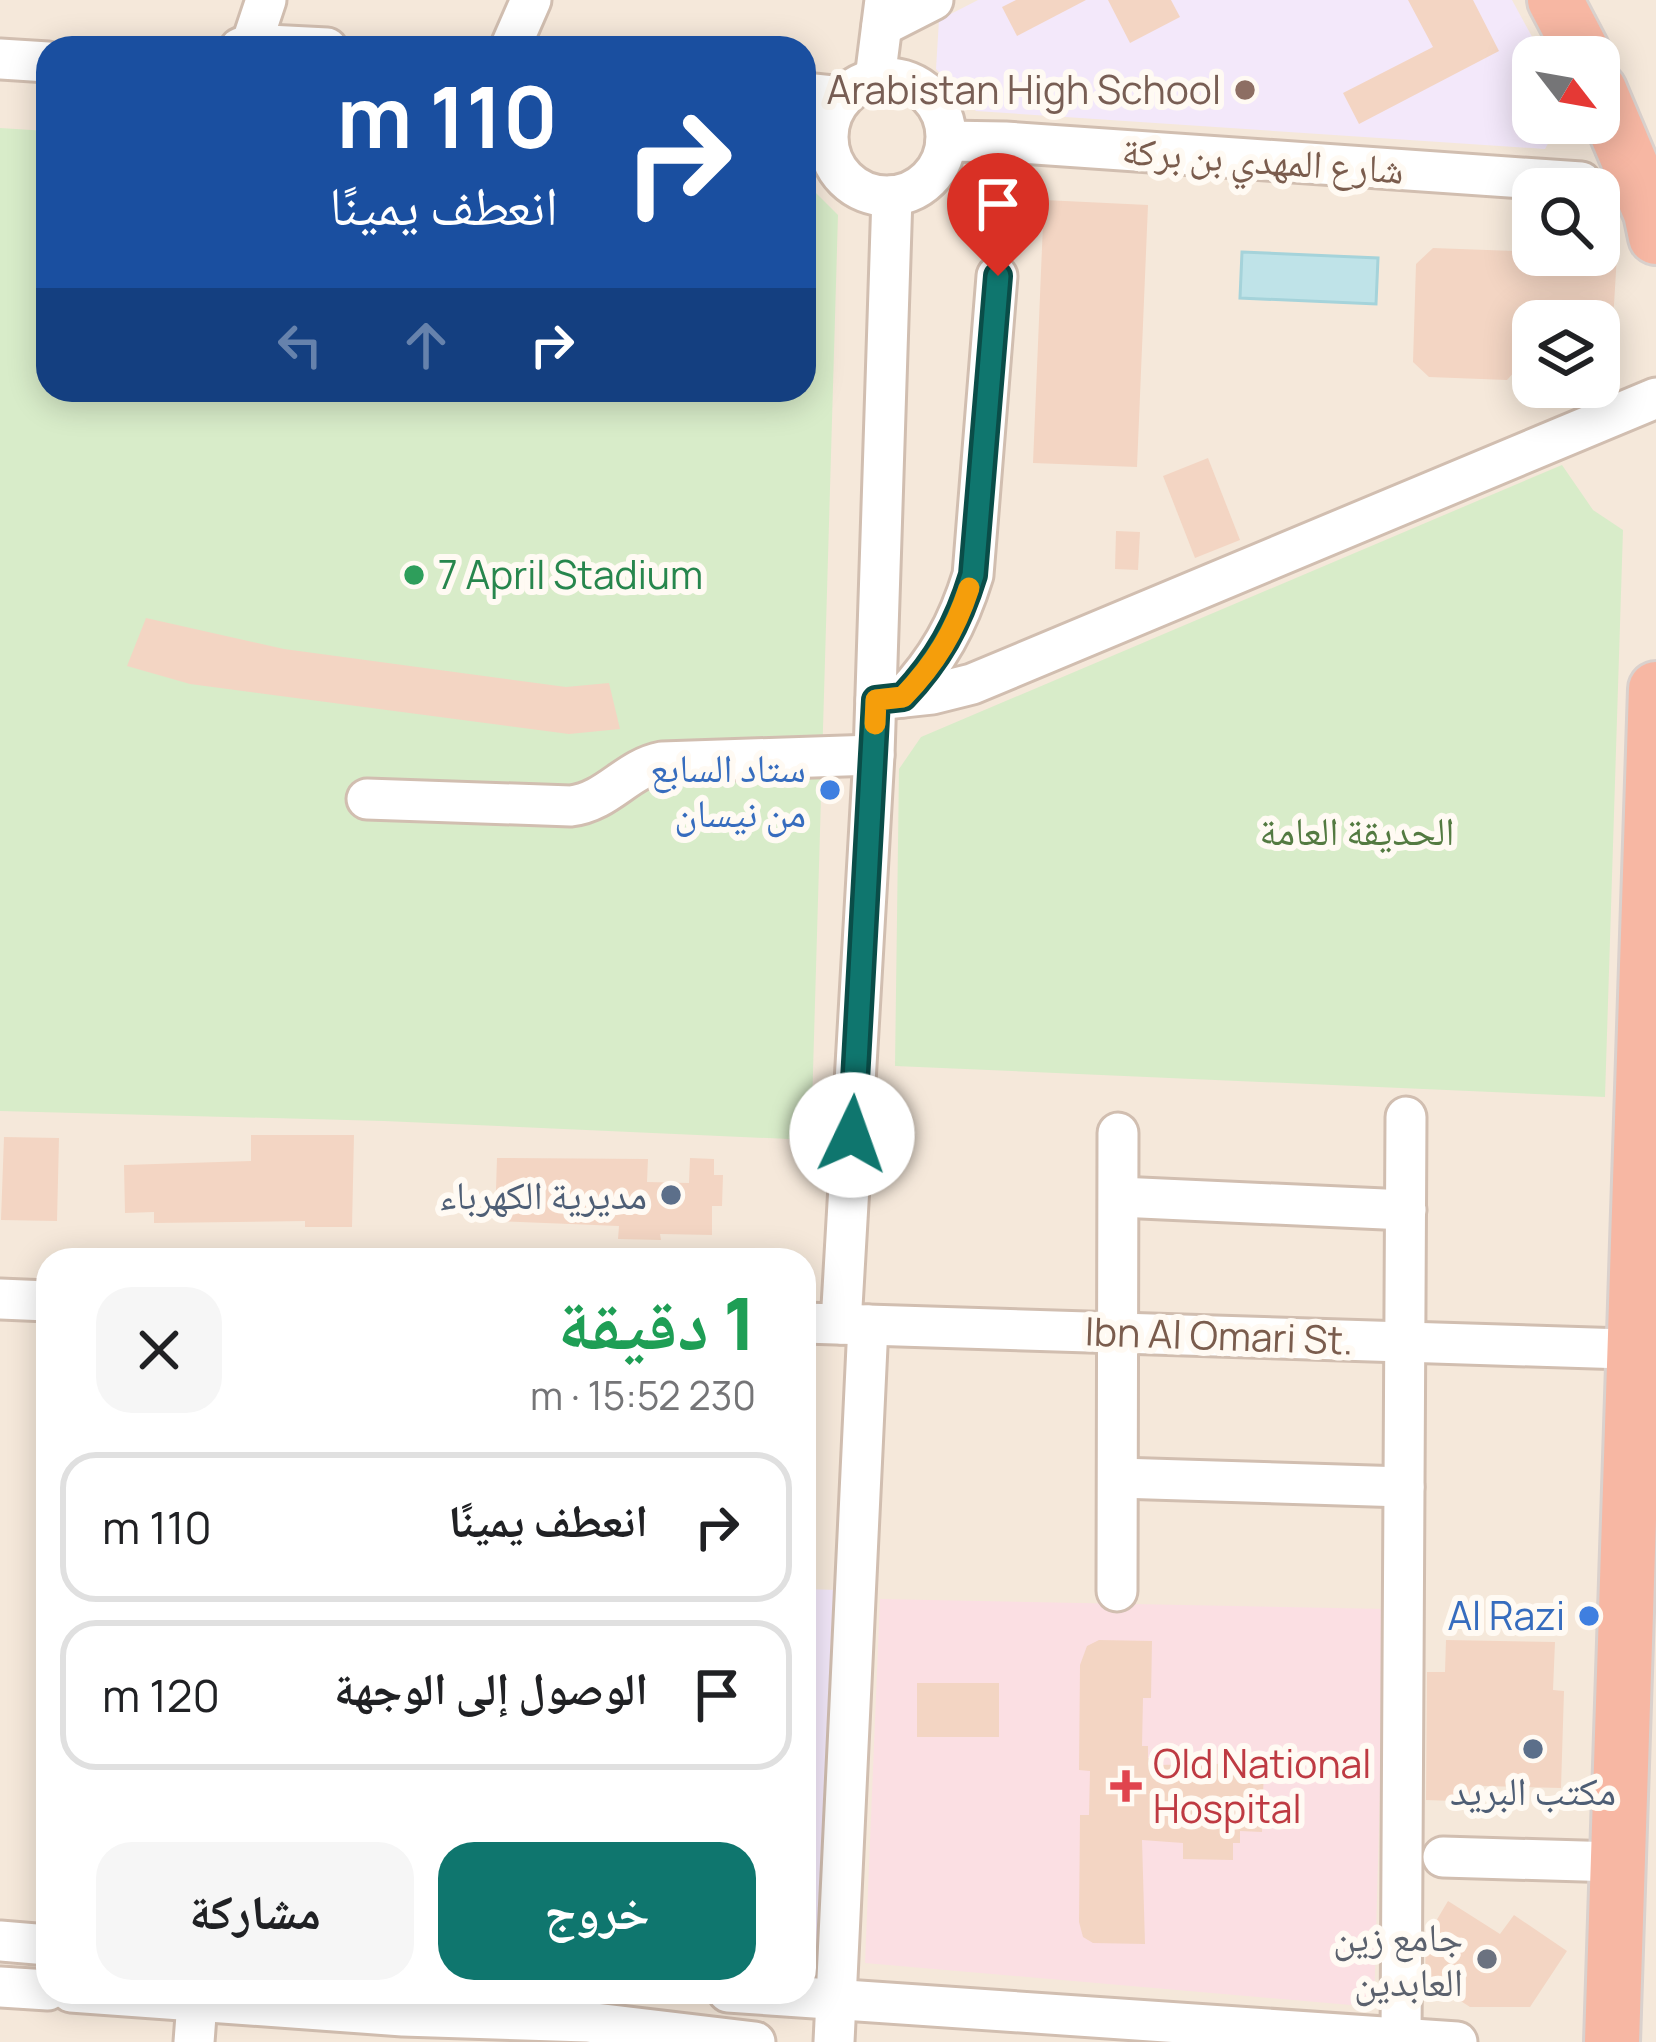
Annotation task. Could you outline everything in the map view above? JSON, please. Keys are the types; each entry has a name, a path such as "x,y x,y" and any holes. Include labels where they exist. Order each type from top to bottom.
{"highway":[{"path":"1555,0 1575,36"},
{"path":"1620,90 1656,122"},
{"path":"1620,134 1654,215"},
{"path":"1612,2042 1617,1862 1638,1741 1656,688"},
{"path":"1627,2042 1656,2036"}],"street":[{"path":"251,36 266,0"},
{"path":"516,36 531,0"},
{"path":"840,90 911,82 926,92 944,123 946,141 941,161 929,178 892,196 872,194 854,187 817,152 828,135 840,90 884,13 933,0"},
{"path":"0,59 36,61"},
{"name":"شارع المهدي بن بركة","path":"946,141 1512,178"},
{"path":"834,2042 838,1324 874,755 890,698 892,196"},
{"path":"890,698 934,665 960,617 973,575 998,276"},
{"path":"890,698 972,684 1656,398"},
{"path":"367,799 571,806 598,800 632,773 662,762 874,755"},
{"path":"1401,2040 1406,1117"},
{"path":"1117,1591 1118,1133"},
{"path":"1119,1197 1406,1210"},
{"path":"0,1299 36,1300"},
{"name":"Ibn Al Omari St.","path":"838,1324 1645,1349"},
{"path":"1118,1478 1404,1486"},
{"path":"1443,1857 1617,1862"},
{"path":"0,1941 36,1944"},
{"path":"0,1987 36,1989"},
{"path":"816,1999 1457,2042"},
{"path":"194,2042 197,2004"},
{"path":"212,2004 402,2029 587,2032 755,2042"}],"shaded area":[{"path":"0,0 1656,0 1656,2042 0,2042"},
{"name":"Arabistan High School","path":"978,0 1512,0 1532,36 1512,36 1512,144 1548,144 1545,149 976,111 936,69 939,20"},
{"path":"816,1589 837,1590 821,1945 816,1951"},
{"name":"Old National Hospital","path":"880,1599 1385,1609 1374,2007 865,1963"}],"green space":[{"name":"7 April Stadium","path":"0,128 36,130 36,402 816,402 816,193 838,215 811,1140 384,1121 0,1111"},
{"name":"الحديقة العامة","path":"1562,465 1593,510 1623,530 1605,1097 895,1066 899,769 921,737"}],"water":[{"path":"1242,252 1378,258 1376,304 1240,298"}],"building":[{"path":"1016,0 1086,0 1017,36 1002,7"},
{"path":"1108,0 1171,0 1180,17 1130,43"},
{"path":"1408,0 1473,0 1499,51 1359,124 1343,93 1433,47"},
{"path":"1044,200 1148,205 1137,467 1033,463"},
{"path":"1433,248 1512,251 1512,276 1616,276 1614,300 1512,300 1512,374 1507,380 1429,377 1413,362 1416,264"},
{"path":"1208,458 1240,540 1195,558 1163,476"},
{"path":"1116,531 1140,532 1138,570 1115,569"},
{"path":"146,618 284,649 566,687 609,683 620,729 569,734 190,684 127,666"},
{"path":"251,1135 354,1135 352,1227 305,1227 305,1221 154,1223 154,1212 125,1213 124,1165 251,1161"},
{"path":"4,1137 59,1138 57,1221 1,1220"},
{"path":"497,1158 648,1159 647,1182 689,1183 690,1158 714,1159 714,1175 723,1175 722,1206 712,1206 712,1235 660,1234 661,1240 618,1239 619,1226 495,1221"},
{"path":"1099,1640 1152,1641 1151,1698 1143,1698 1142,1746 1148,1746 1148,1758 1157,1758 1157,1765 1264,1763 1262,1832 1240,1831 1240,1843 1233,1843 1233,1860 1183,1859 1183,1843 1142,1840 1145,1944 1093,1943 1083,1937 1079,1922 1080,1815 1089,1815 1090,1771 1079,1770 1080,1665 1087,1646"},
{"name":"مكتب البريد","path":"1446,1640 1555,1642 1553,1690 1564,1691 1561,1788 1482,1786 1481,1802 1426,1800 1427,1672 1445,1672"},
{"path":"917,1683 999,1683 999,1737 917,1737"},
{"name":"جامع زين العابدين","path":"1448,1901 1500,1934 1514,1915 1567,1951 1530,2007 1470,2007 1425,1978 1426,1938"}],"slow traffic":[{"path":"875,724 876,700 903,697 934,665 960,617 969,588"}],"place":[{"name":"Arabistan High School","path":"1245,90"},
{"name":"7 April Stadium","path":"414,575"},
{"name":"ستاد السابع من نيسان","path":"830,790"},
{"name":"مديرية الكهرباء","path":"671,1195"},
{"name":"Al Razi","path":"1589,1616"},
{"name":"مكتب البريد","path":"1533,1749"},
{"name":"Old National Hospital","path":"1126,1786"},
{"name":"جامع زين العابدين","path":"1487,1959"}],"route":[{"path":"852,1135 876,700 903,697 934,665 960,617 973,575 998,276"}]}
